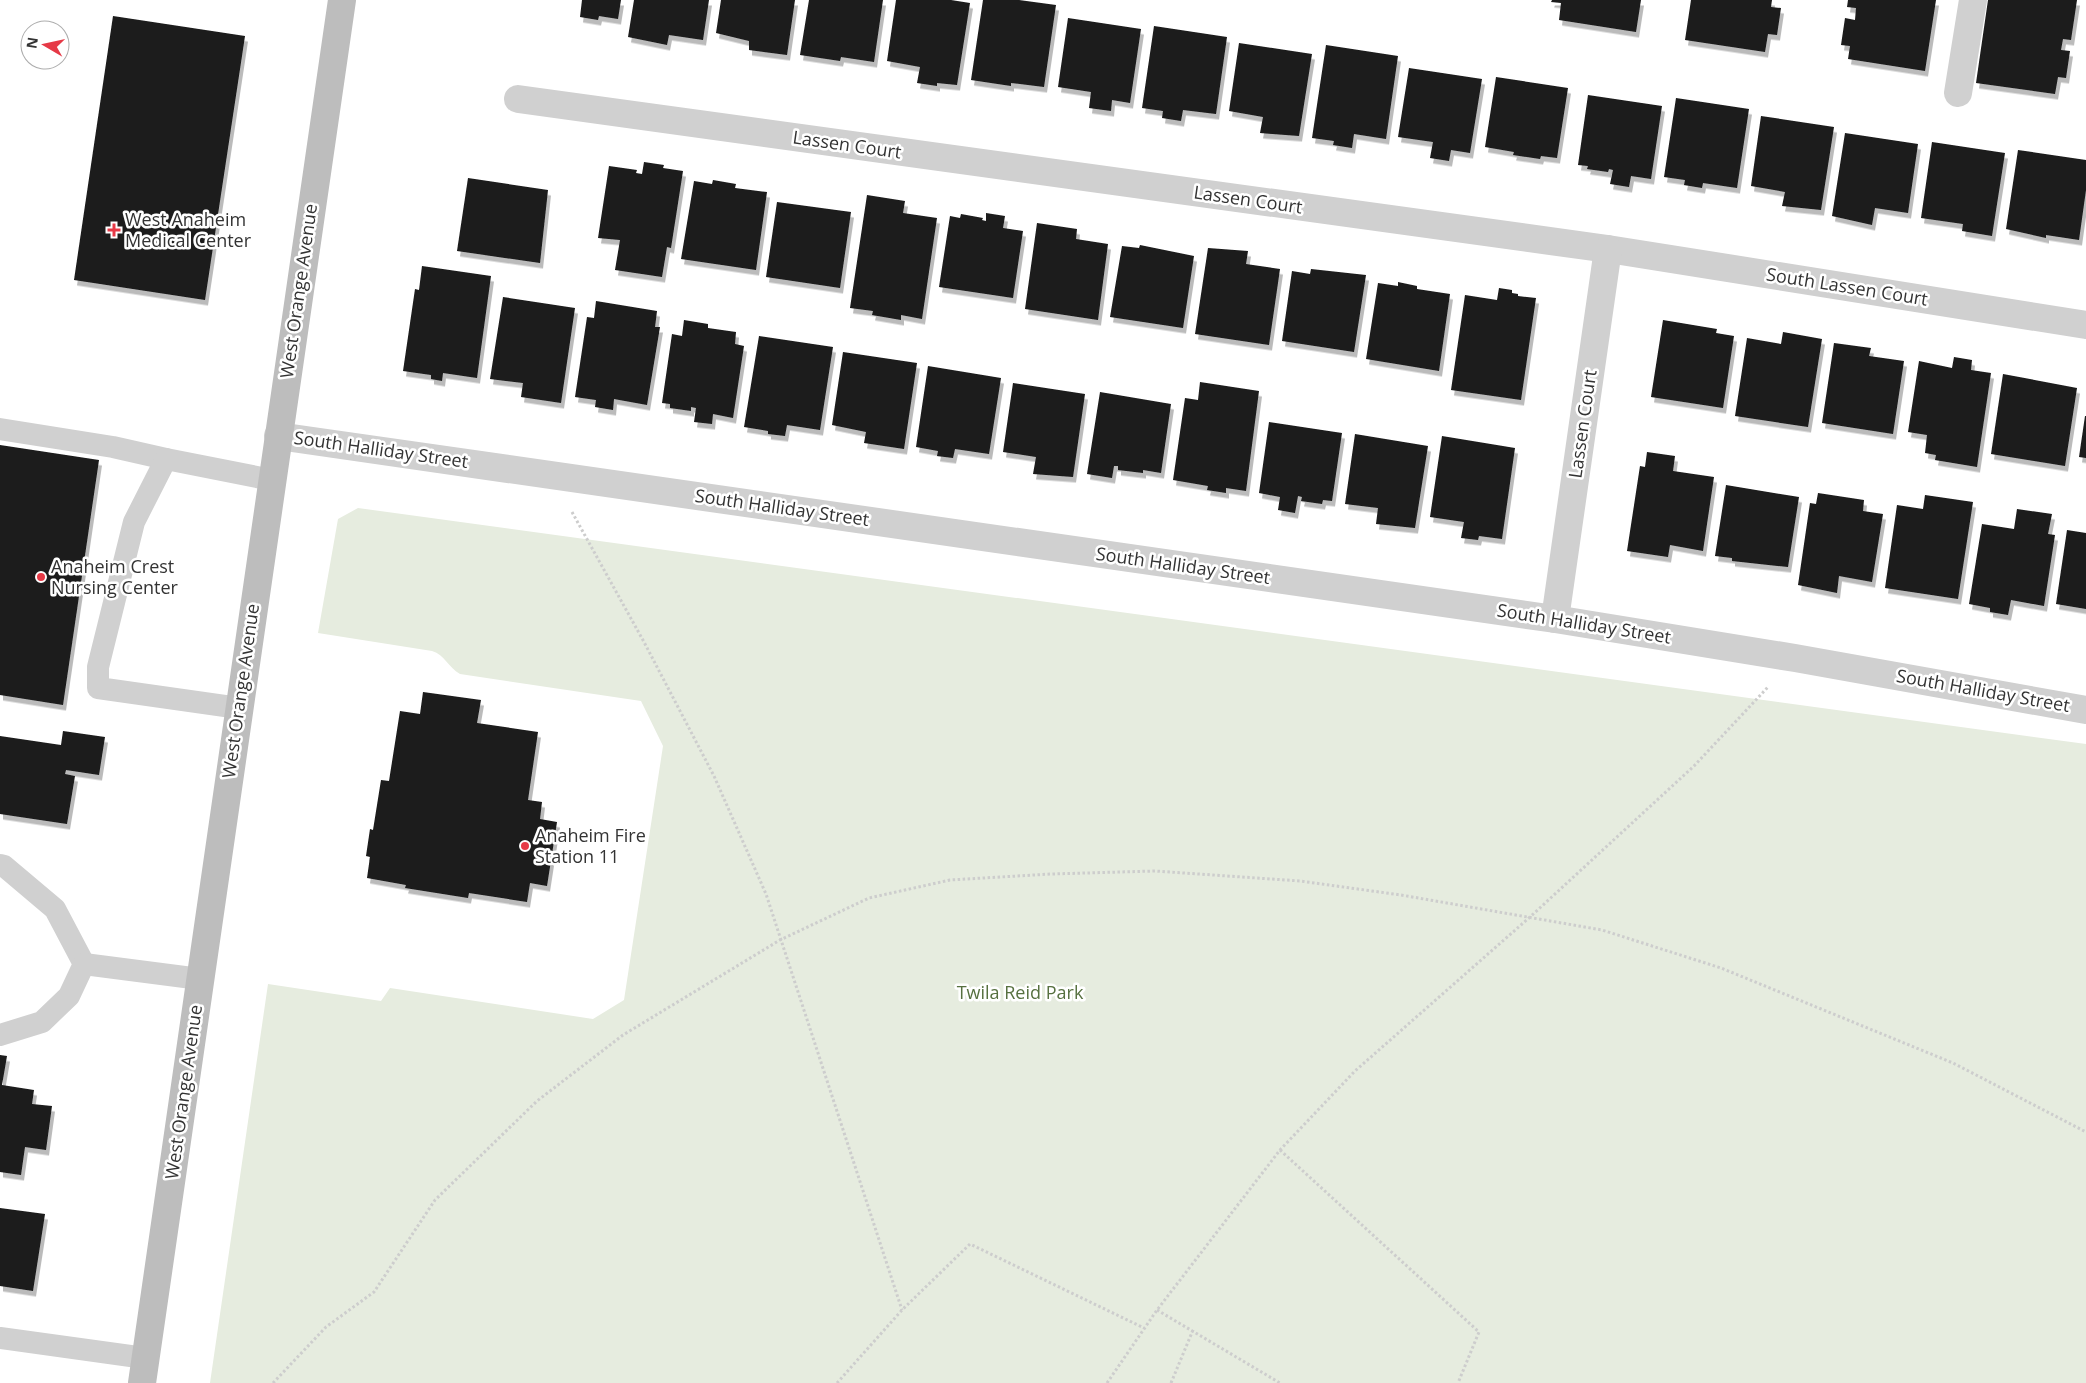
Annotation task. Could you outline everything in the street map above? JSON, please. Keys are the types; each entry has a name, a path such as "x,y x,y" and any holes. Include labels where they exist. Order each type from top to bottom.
{"street":[{"name":"West Orange Avenue","path":"144,1370 342,0"},
{"path":"1958,93 1973,0"},
{"name":"Lassen Court","path":"518,100 1608,249 1555,619"},
{"name":"South Lassen Court","path":"1608,249 2086,325"},
{"name":"South Halliday Street","path":"278,436 1555,619 1796,658 2086,710"}],"lane":[{"path":"0,429 113,447 166,460 272,480"},
{"path":"166,460 134,522 98,668 98,688 239,708"},
{"path":"0,865 4,866 55,909 84,964"},
{"path":"84,964 200,979"},
{"path":"0,1035 42,1022 69,996 84,964"},
{"path":"0,1338 144,1370"}],"path":[{"path":"552,474 644,642 714,776 766,894 873,1215 902,1310"},
{"path":"1107,1383 1156,1310 1280,1150 1355,1071 1530,917 1694,766 1796,658"},
{"path":"273,1383 326,1327 374,1292 436,1200 537,1101 623,1035 780,940 869,898 950,880 1051,874 1156,871 1300,881 1401,894 1602,930 1722,968 1953,1063 2086,1132"},
{"path":"1280,1150 1479,1332 1458,1383"},
{"path":"837,1383 902,1310 970,1244 1144,1328"},
{"path":"1156,1310 1193,1330 1280,1383"},
{"path":"1171,1383 1193,1330"}],"green space":[{"name":"Twila Reid Park","path":"358,508 2086,744 2086,1383 210,1383 268,984 381,1001 390,988 593,1019 624,1000 663,746 641,701 460,674 440,655 432,651 318,633 338,519"}],"building":[{"path":"582,0 621,0 618,19 599,16 598,20 580,17"},
{"path":"634,0 709,0 703,40 669,35 667,45 628,37"},
{"path":"721,0 795,0 787,55 749,50 749,41 716,33"},
{"path":"809,0 883,0 874,62 841,57 840,61 800,55"},
{"path":"896,0 951,0 970,3 957,85 937,83 937,86 917,83 920,67 887,61"},
{"path":"983,0 1019,0 1056,5 1044,87 1011,83 1011,86 971,80"},
{"path":"1552,0 1641,0 1636,32 1559,20 1561,3 1551,2"},
{"path":"1691,0 1772,0 1771,7 1781,8 1777,35 1768,34 1765,52 1685,40"},
{"path":"1848,0 1936,0 1925,71 1848,59 1850,46 1841,45 1845,18 1855,20 1856,8 1847,7"},
{"path":"1988,0 2077,0 2071,40 2063,39 2061,50 2070,51 2066,78 2058,77 2055,94 1976,83"},
{"path":"113,16 245,36 205,300 74,280"},
{"path":"1068,18 1141,29 1130,103 1112,100 1111,111 1089,108 1091,92 1058,87"},
{"path":"1154,26 1227,37 1216,114 1183,110 1181,121 1162,118 1163,111 1142,108"},
{"path":"1239,43 1312,54 1299,136 1260,133 1263,117 1229,111"},
{"path":"1326,45 1398,56 1386,139 1354,134 1352,148 1333,145 1334,141 1312,138"},
{"path":"1409,68 1482,79 1470,153 1451,150 1449,161 1430,158 1433,142 1398,137"},
{"path":"1496,77 1568,88 1557,158 1541,156 1540,159 1513,155 1514,152 1485,147"},
{"path":"1588,95 1662,106 1651,179 1631,176 1629,187 1610,184 1613,170 1609,169 1608,172 1587,169 1588,166 1578,165"},
{"path":"1676,98 1749,109 1737,188 1703,183 1702,188 1684,185 1685,180 1664,177"},
{"path":"1761,116 1834,127 1821,210 1782,206 1785,192 1751,186"},
{"path":"1845,133 1918,144 1908,213 1875,208 1872,225 1832,216"},
{"path":"1932,142 2005,153 1992,236 1962,231 1963,224 1921,218"},
{"path":"2018,150 2086,160 2086,190 2079,240 2046,235 2046,238 2006,229"},
{"path":"644,162 664,165 663,168 683,171 671,248 667,247 662,277 615,270 620,240 598,238 609,166 637,170 636,173 642,174"},
{"path":"468,178 548,190 540,263 457,251"},
{"path":"713,180 736,184 735,188 767,192 756,270 681,259 694,181 712,184"},
{"path":"867,195 905,201 903,213 937,218 922,319 901,315 901,320 872,315 873,311 850,308"},
{"path":"777,202 851,212 840,288 766,277"},
{"path":"986,213 1005,216 1003,228 1023,231 1013,298 939,287 950,216 960,218 961,214 983,218 982,220 986,221"},
{"path":"1037,223 1077,229 1076,239 1108,244 1098,320 1025,309"},
{"path":"1140,245 1194,256 1183,328 1110,317 1122,246 1139,248"},
{"path":"1208,248 1248,251 1246,264 1280,269 1269,345 1195,334"},
{"path":"422,266 491,276 477,378 443,373 442,381 431,379 431,375 403,371 415,289 419,290"},
{"path":"1311,269 1366,275 1354,352 1282,341 1292,271 1310,274"},
{"path":"1398,282 1417,286 1417,289 1450,294 1439,371 1366,359 1378,283 1398,286"},
{"path":"1499,288 1512,290 1512,293 1518,294 1518,296 1536,298 1521,400 1451,390 1465,295 1497,300"},
{"path":"503,297 575,308 561,403 521,397 523,383 490,379"},
{"path":"596,301 657,311 655,327 660,327 647,405 614,399 613,410 595,407 596,400 575,397 587,317 594,318"},
{"path":"684,320 708,324 708,328 736,332 735,344 744,346 733,418 713,414 712,424 694,422 696,408 691,407 691,411 670,408 670,404 662,403 672,334 682,336"},
{"path":"1663,320 1717,329 1716,333 1734,336 1723,408 1651,397"},
{"path":"1783,332 1822,339 1808,427 1735,416 1747,338 1781,344"},
{"path":"759,336 833,347 820,430 787,425 785,436 768,434 768,431 744,427"},
{"path":"1834,343 1871,348 1869,356 1904,361 1893,434 1822,423"},
{"path":"843,352 917,363 904,449 864,443 866,432 832,425"},
{"path":"1954,357 1972,360 1971,370 1991,373 1977,467 1935,460 1936,455 1925,453 1927,435 1908,432 1919,361 1952,368"},
{"path":"928,366 1001,378 989,454 955,449 953,458 937,456 938,451 916,447"},
{"path":"2003,374 2077,388 2065,466 1991,454"},
{"path":"1200,382 1259,391 1246,491 1226,488 1226,493 1207,490 1208,486 1173,480 1185,398 1198,400"},
{"path":"1013,383 1085,394 1073,477 1033,474 1036,457 1003,452"},
{"path":"1100,392 1171,404 1161,473 1143,470 1143,473 1118,470 1118,466 1114,466 1112,478 1087,474"},
{"path":"2086,416 2086,458 2079,457"},
{"path":"1269,422 1342,433 1332,501 1323,500 1322,504 1301,501 1302,497 1298,496 1295,513 1278,510 1280,497 1259,493"},
{"path":"1355,434 1428,446 1415,528 1376,524 1378,508 1345,504"},
{"path":"1442,436 1515,448 1502,539 1479,536 1478,540 1461,538 1464,522 1430,517"},
{"name":"Anaheim Crest Nursing Center","path":"0,445 99,460 63,705 0,695"},
{"path":"1647,452 1675,456 1673,471 1714,477 1703,551 1670,545 1668,557 1627,551 1640,466 1645,467"},
{"path":"1726,485 1799,497 1788,567 1732,561 1732,558 1715,556"},
{"path":"1818,493 1864,500 1863,511 1883,514 1872,582 1839,576 1837,593 1798,585 1810,503 1816,504"},
{"path":"1925,495 1973,502 1958,599 1885,588 1897,505 1923,509"},
{"path":"2017,509 2052,514 2048,534 2055,535 2044,606 2011,600 2008,615 1990,612 1990,608 1969,604 1982,524 2014,529"},
{"path":"2067,530 2086,533 2086,609 2056,604"},
{"path":"423,692 481,700 477,723 538,732 528,800 542,802 540,819 557,822 547,886 530,883 527,902 469,893 468,898 405,888 406,885 367,878 370,857 366,856 370,829 373,830 381,780 389,781 400,711 420,714"},
{"path":"63,731 105,737 99,775 66,770 65,774 75,776 67,824 0,814 0,736 61,745"},
{"path":"0,1055 7,1056 2,1085 34,1090 32,1104 52,1106 46,1150 25,1147 21,1175 0,1172"},
{"path":"0,1208 45,1214 33,1291 0,1286"}],"place":[{"name":"West Anaheim Medical Center","path":"114,230"},
{"name":"Anaheim Crest Nursing Center","path":"41,577"},
{"name":"Anaheim Fire Station 11","path":"525,846"}]}
